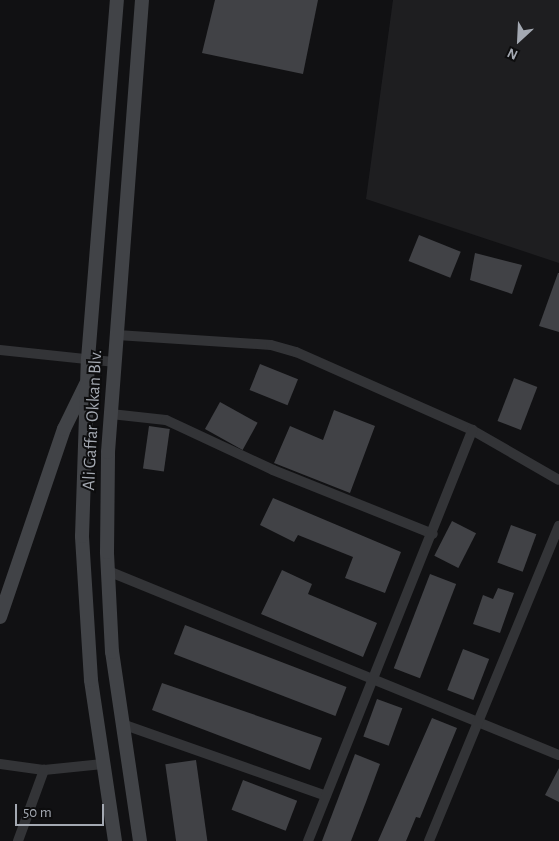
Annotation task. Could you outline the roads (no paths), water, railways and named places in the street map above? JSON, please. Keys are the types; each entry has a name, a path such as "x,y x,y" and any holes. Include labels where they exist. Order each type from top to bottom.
{"main road":[{"name":"Ali Gaffar Okkan Blv.","path":"115,0 88,359 82,536 91,680 115,841"},
{"name":"Ali Gaffar Okkan Blv.","path":"140,841 122,724 108,571 110,414 142,0"},
{"path":"0,617 64,429 87,381"}],"street":[{"path":"117,334 272,345 472,430 559,480"},
{"path":"0,350 115,362"},
{"path":"110,414 166,420 274,470 433,534"},
{"path":"308,841 371,681 433,534 472,430"},
{"path":"429,841 480,723 559,526"},
{"path":"108,571 371,681 559,755"},
{"path":"122,724 326,796"},
{"path":"0,764 44,770 104,764"},
{"path":"18,841 44,770"}]}
